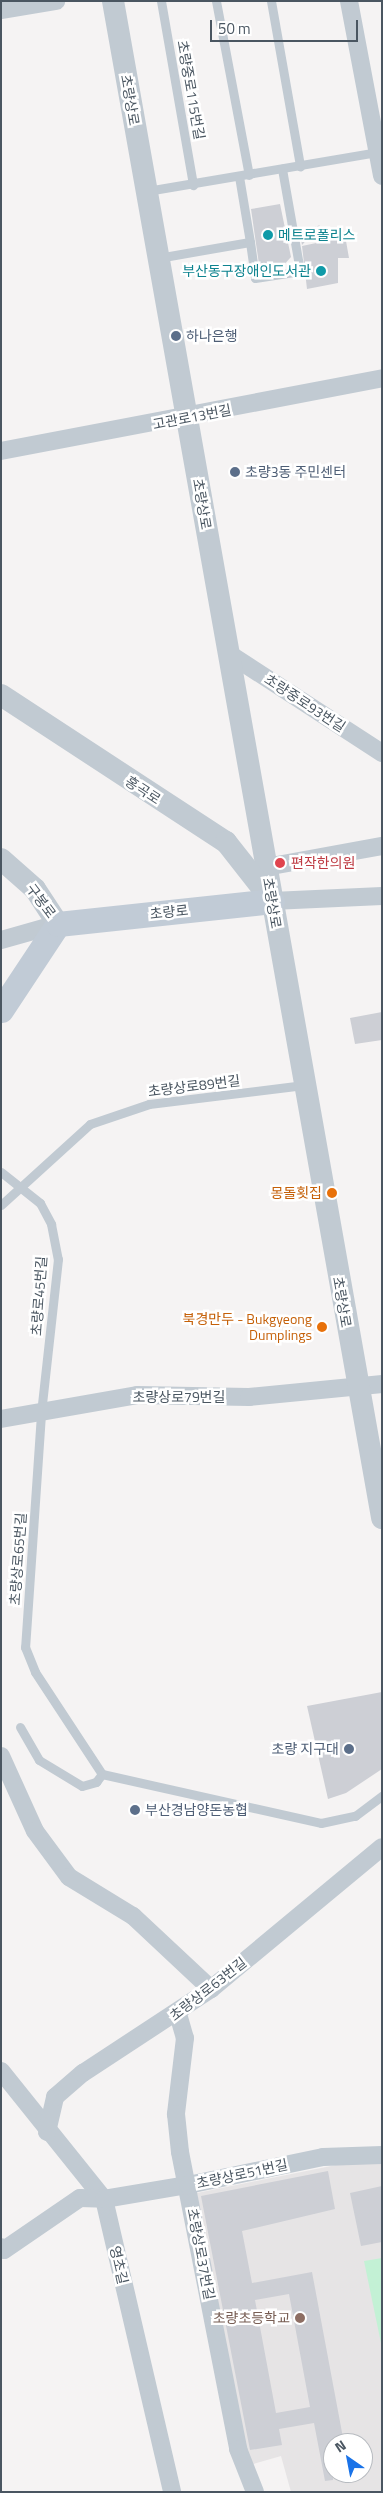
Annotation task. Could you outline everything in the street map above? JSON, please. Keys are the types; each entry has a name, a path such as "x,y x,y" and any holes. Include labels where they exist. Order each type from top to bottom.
{"main road":[{"name":"초량로","path":"58,924 272,900"},
{"path":"1,1010 58,924"}],"street":[{"path":"1,10 56,1"},
{"name":"초량상로","path":"113,1 382,1518"},
{"path":"348,1 382,176"},
{"name":"고관로13번길","path":"1,451 186,419 382,378"},
{"name":"초량중로93번길","path":"228,653 382,753"},
{"name":"홍곡로","path":"1,695 226,842 272,900"},
{"path":"266,867 382,846"},
{"name":"구봉로","path":"5,869 36,889 58,924"},
{"name":"초량로","path":"272,900 382,896"},
{"path":"1,940 58,924"},
{"name":"초량상로79번길","path":"1,1419 41,1414 137,1394 249,1396 358,1388 382,1384"},
{"path":"1,1756 35,1830 69,1877 133,1916 211,1989"},
{"name":"초량상로63번길","path":"47,2132 55,2097 83,2073 178,2014 211,1989 382,1847"},
{"name":"초량상로37번길","path":"178,2014 185,2038 176,2114 238,2448 256,2492"},
{"name":"영초길","path":"1,2071 47,2132 104,2199 172,2492"},
{"name":"초량상로51번길","path":"1,2247 4,2250 80,2198 104,2199 188,2186 324,2157 382,2155"}],"lane":[{"name":"초량중로115번길","path":"161,1 193,184"},
{"path":"216,1 249,174"},
{"path":"271,1 300,166"},
{"path":"146,191 377,152"},
{"path":"239,176 255,278 300,271 282,168"},
{"path":"158,258 250,242"},
{"name":"초량상로89번길","path":"1,1205 90,1124 149,1104 304,1085"},
{"name":"초량로45번길","path":"1,1172 40,1203 51,1224 58,1259 41,1414"},
{"name":"초량상로65번길","path":"41,1414 25,1647 35,1672 102,1774"},
{"path":"20,1727 39,1760 82,1786 96,1782 102,1774 322,1823 355,1816 382,1796"}],"shaded area":[{"name":"초량초등학교","path":"382,2162 382,2492 291,2492 281,2456 250,2465 241,2447 197,2193 341,2164"}],"green space":[{"path":"382,2258 382,2348 364,2261"}],"building":[{"name":"메트로폴리스","path":"280,204 291,257 282,267 260,271 251,209"},
{"path":"320,225 302,245 300,233"},
{"name":"부산동구장애인도서관","path":"340,238 346,241 349,258 338,258 338,283 307,289 302,246"},
{"path":"382,1012 382,1040 355,1044 350,1018"},
{"name":"초량 지구대","path":"382,1692 382,1769 346,1793 328,1799 307,1706"},
{"path":"328,2171 335,2209 242,2231 252,2283 312,2272 342,2433 323,2433 323,2470 314,2423 279,2429 282,2445 250,2450 201,2196","holes":["289,2294 310,2407 276,2413 255,2300"]},
{"path":"382,2186 382,2242 361,2246 350,2193"}],"place":[{"name":"메트로폴리스","path":"268,235"},
{"name":"부산동구장애인도서관","path":"321,271"},
{"name":"하나은행","path":"176,336"},
{"name":"초량3동 주민센터","path":"235,472"},
{"name":"편작한의원","path":"280,863"},
{"name":"몽돌횟집","path":"332,1193"},
{"name":"북경만두 - Bukgyeong Dumplings","path":"322,1327"},
{"name":"초량 지구대","path":"349,1749"},
{"name":"부산경남양돈농협","path":"135,1810"},
{"name":"초량초등학교","path":"300,2318"}]}
